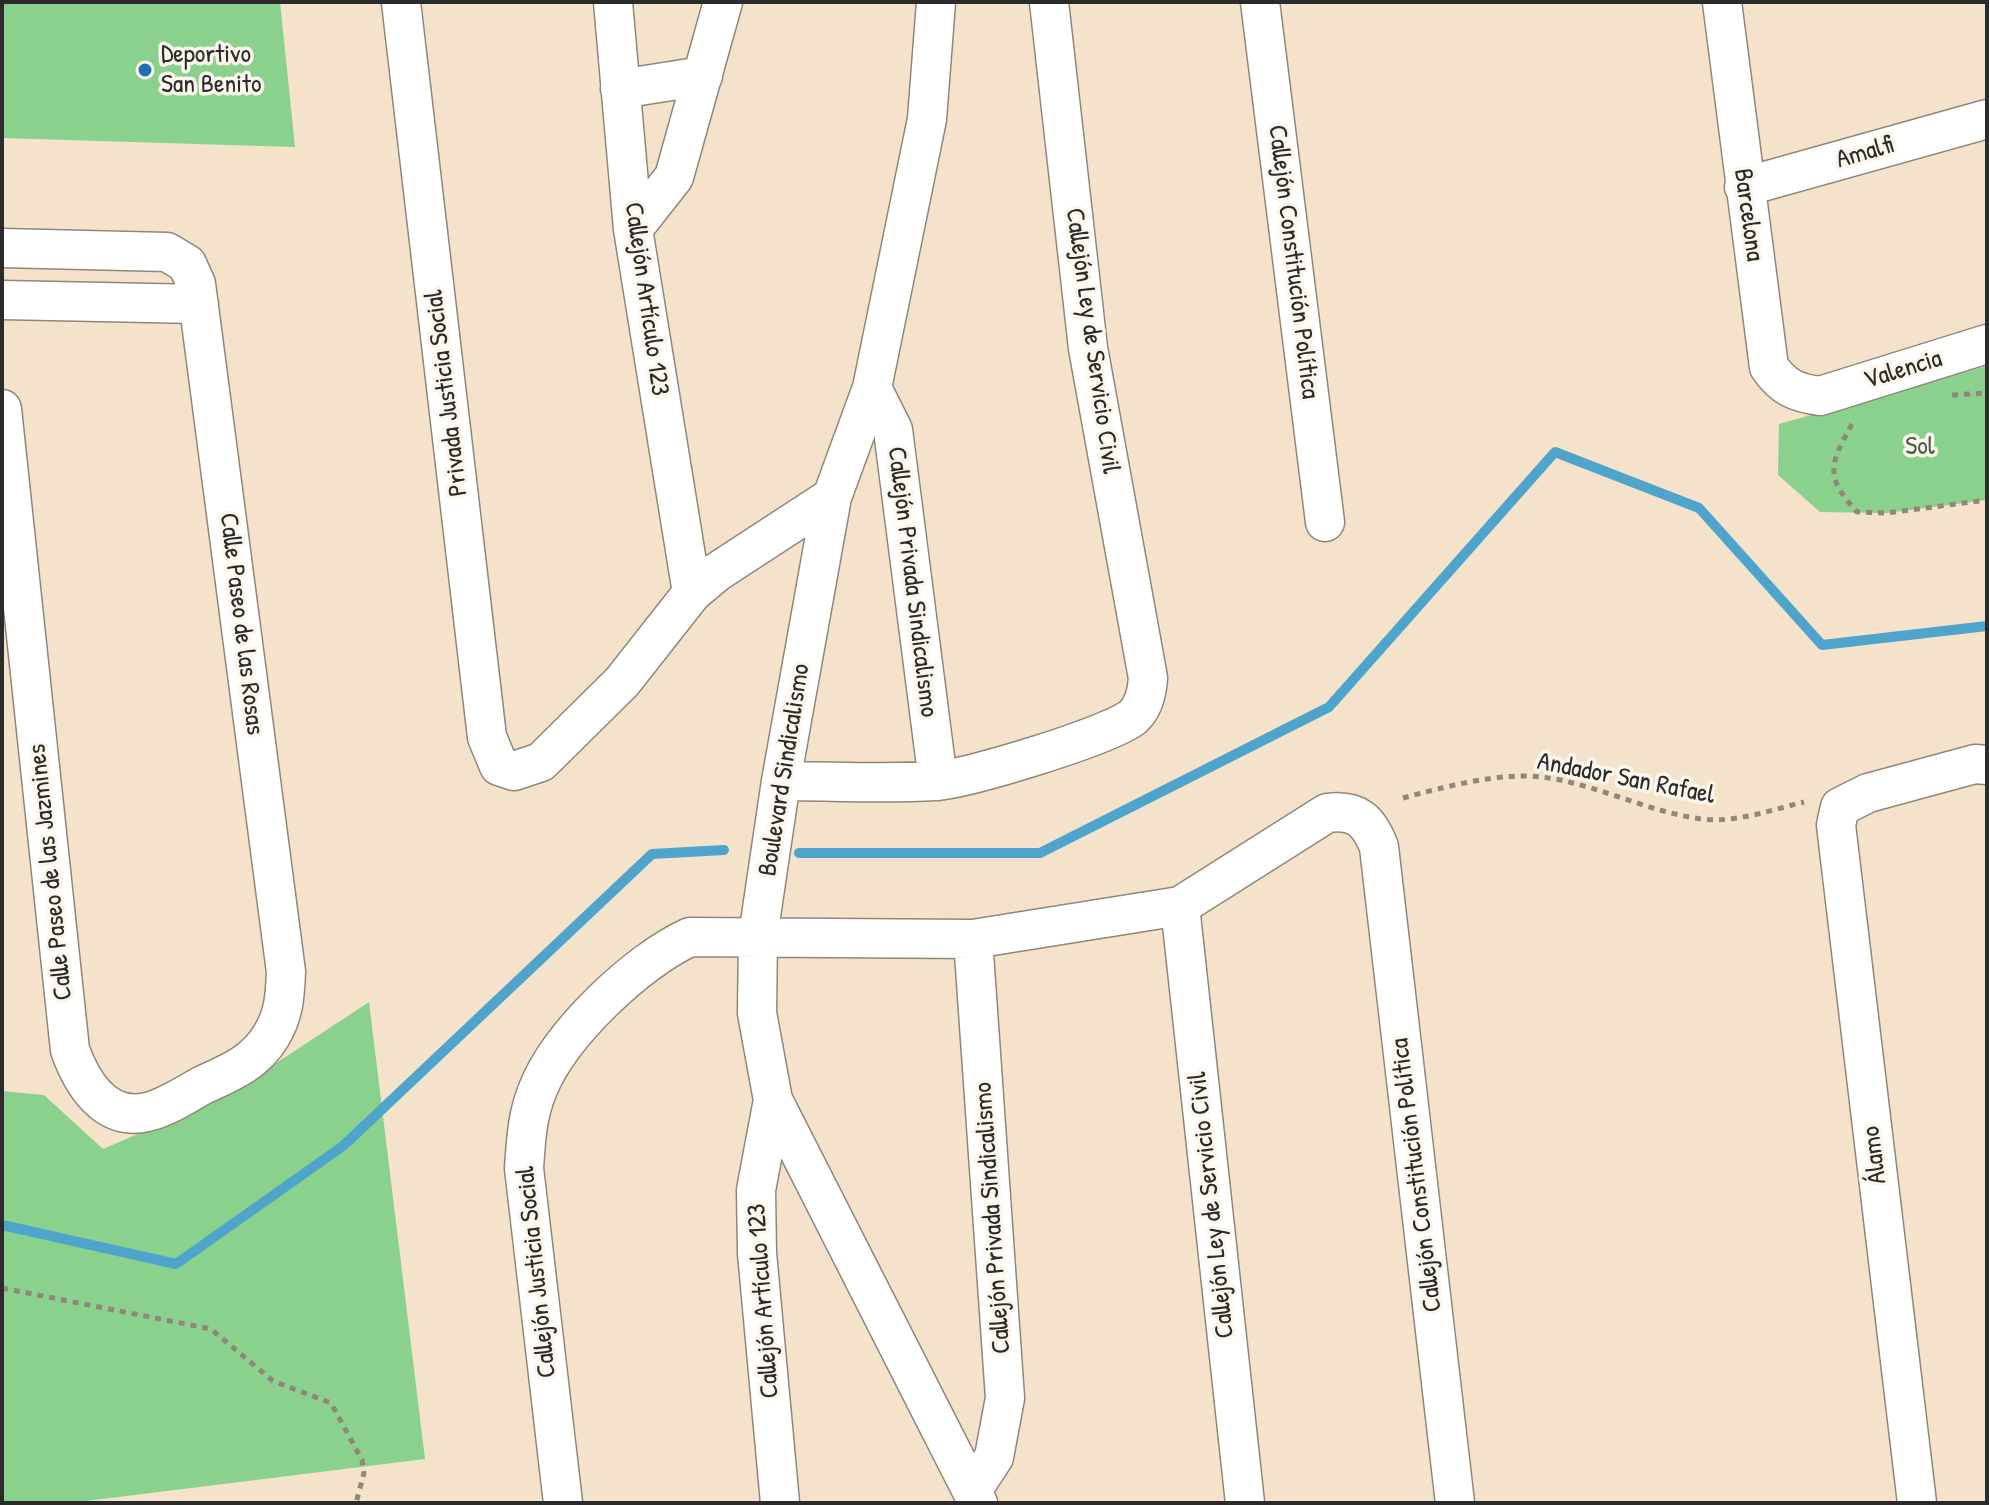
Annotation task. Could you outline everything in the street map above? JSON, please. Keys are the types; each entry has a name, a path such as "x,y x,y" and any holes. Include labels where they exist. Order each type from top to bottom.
{"street":[{"name":"Privada Justicia Social","path":"401,2 487,737 499,766 514,771 541,762 622,682 692,593"},
{"name":"Callejón Artículo 123","path":"613,2 633,229 692,593"},
{"path":"633,229 674,177 723,2"},
{"name":"Boulevard Sindicalismo","path":"936,2 927,119 872,388 832,497 781,781 758,936 757,1013 773,1100 975,1496"},
{"name":"Callejón Ley de Servicio Civil","path":"938,781 1026,758 1120,725 1134,716 1143,704 1148,678 1088,348 1049,2"},
{"name":"Callejón Constitución Política","path":"1260,2 1325,522"},
{"name":"Barcelona","path":"1722,2 1769,367 1779,382 1796,393 1820,396"},
{"path":"620,89 703,76"},
{"name":"Amalfi","path":"1744,187 1987,119"},
{"name":"Calle Paseo de las Rosas","path":"2,248 167,252 190,269 199,304 286,972 284,1010"},
{"path":"2,300 199,304"},
{"name":"Valencia","path":"1820,396 1987,344"},
{"name":"Callejón Privada Sindicalismo","path":"872,388 893,430 938,781"},
{"name":"Calle Paseo de las Jazmines","path":"2,409 70,1050 81,1081 113,1110 146,1112 248,1064 270,1038 284,1010"},
{"path":"692,593 717,572 832,497"},
{"path":"1840,807 1868,793 1975,764 1987,765"},
{"path":"781,781 938,781"},
{"name":"Álamo","path":"1840,807 1836,825 1917,1503"},
{"name":"Callejón Constitución Política","path":"1180,906 1327,813 1356,814 1370,824 1379,847 1455,1503"},
{"name":"Callejón Ley de Servicio Civil","path":"1180,906 1245,1503"},
{"name":"Callejón Justicia Social","path":"563,1503 524,1168 527,1123 538,1088 554,1058 635,969 663,949 690,937 973,939 1180,906"},
{"name":"Callejón Privada Sindicalismo","path":"973,939 1005,1398 994,1457 975,1496"},
{"name":"Callejón Artículo 123","path":"773,1100 756,1190 757,1253 780,1503"}],"path":[{"path":"1937,398 1987,393"},
{"path":"1860,418 1852,423 1835,452 1832,471 1843,496 1857,512 1887,513 1987,500"},
{"name":"Andador San Rafael","path":"1403,798 1452,785 1538,777 1607,791 1702,819 1739,818 1813,800 1840,807"},
{"path":"2,1288 211,1329 273,1381 331,1403 362,1460 364,1473 356,1503"}],"green space":[{"name":"Deportivo San Benito","path":"2,2 280,2 295,147 2,138"},
{"name":"Sol","path":"1987,366 1987,500 1887,513 1820,512 1778,475 1779,424"},
{"path":"369,1002 425,1459 70,1503 2,1503 2,1091 44,1095 103,1149 226,1096"}],"waterway":[{"path":"799,853 1040,853 1329,707 1555,452 1699,508 1822,645 1987,626"},
{"path":"2,1225 176,1264 343,1146 652,854 724,850"}],"place":[{"name":"Deportivo San Benito","path":"145,70"}]}
